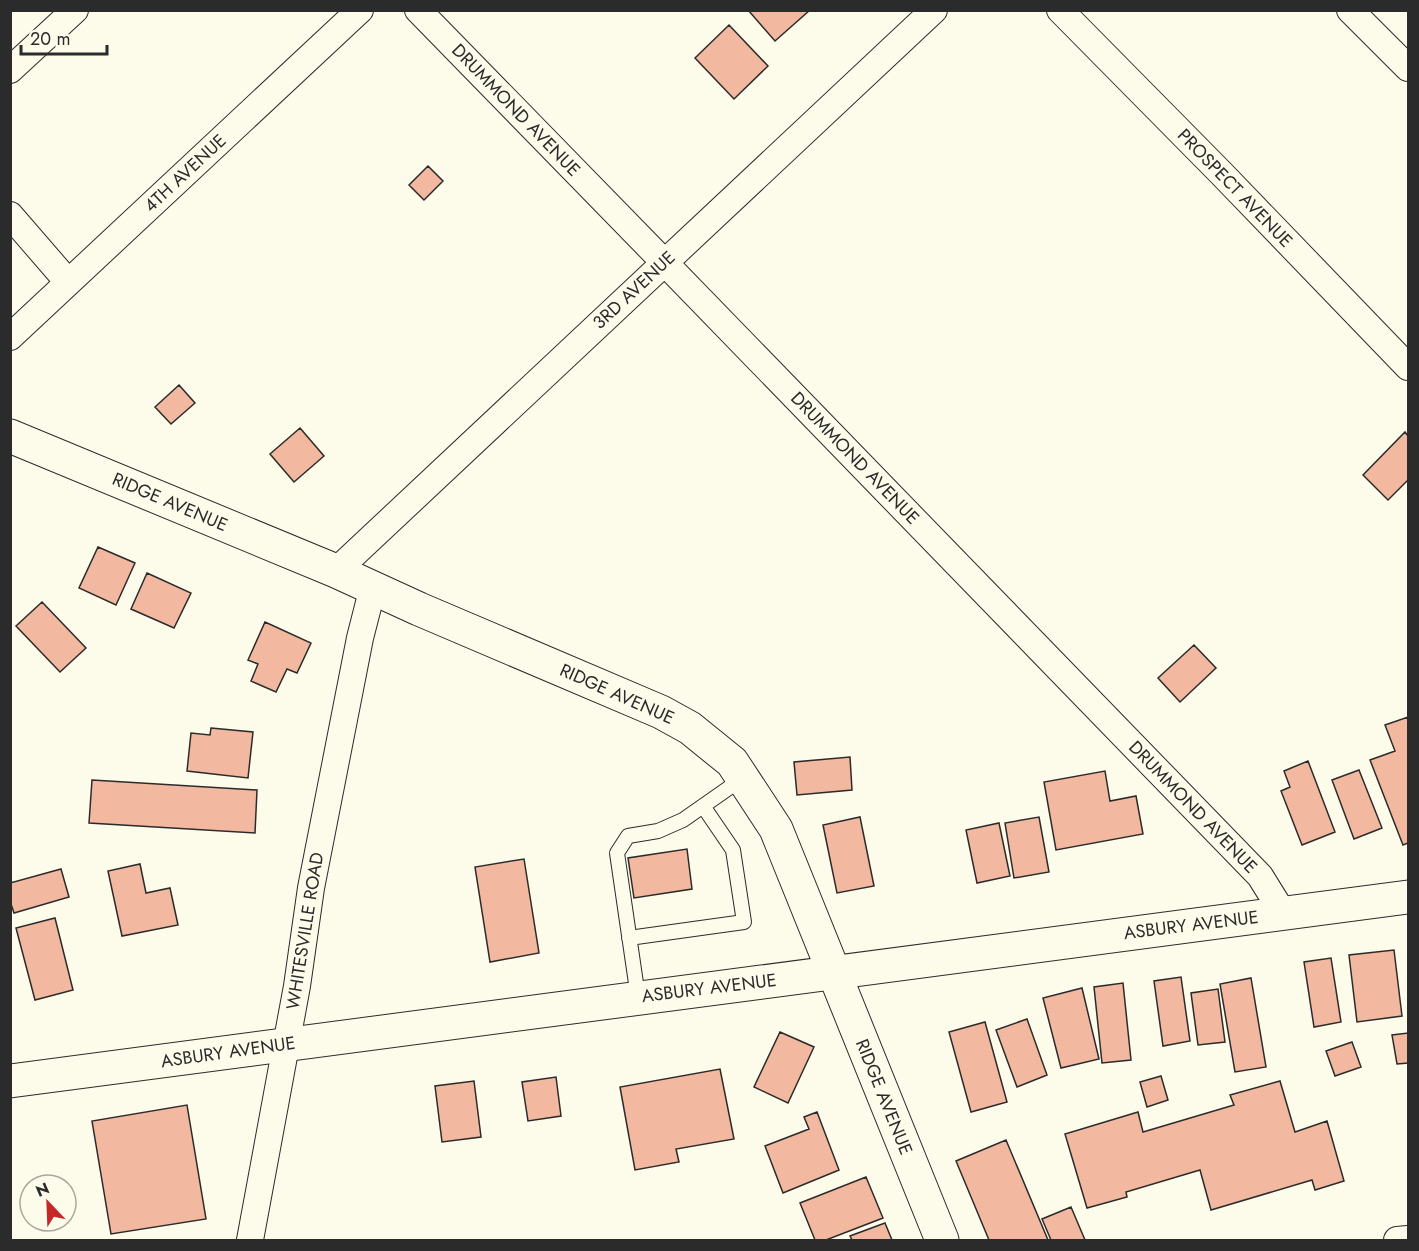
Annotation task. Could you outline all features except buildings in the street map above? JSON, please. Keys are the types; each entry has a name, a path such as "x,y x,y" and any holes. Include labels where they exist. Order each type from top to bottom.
{"main road":[{"name":"RIDGE AVENUE","path":"10,436 336,571 419,609 661,712 690,728 714,746 732,762 776,829 942,1240"},
{"name":"ASBURY AVENUE","path":"10,1081 1408,897"}],"street":[{"path":"10,70 75,10"},
{"name":"4TH AVENUE","path":"10,337 360,10"},
{"name":"DRUMMOND AVENUE","path":"418,10 1260,876 1283,913"},
{"name":"3RD AVENUE","path":"336,571 934,10"},
{"name":"PROSPECT AVENUE","path":"1060,10 1408,367"},
{"path":"1350,10 1408,68"},
{"path":"10,215 68,282"},
{"name":"WHITESVILLE ROAD","path":"249,1240 297,986 311,888 373,587"},
{"path":"1397,1240 1408,1239"}],"lane":[{"path":"638,997 617,853 628,836 658,831 683,820 743,778"},
{"path":"629,938 744,922 733,850 703,806"}]}
